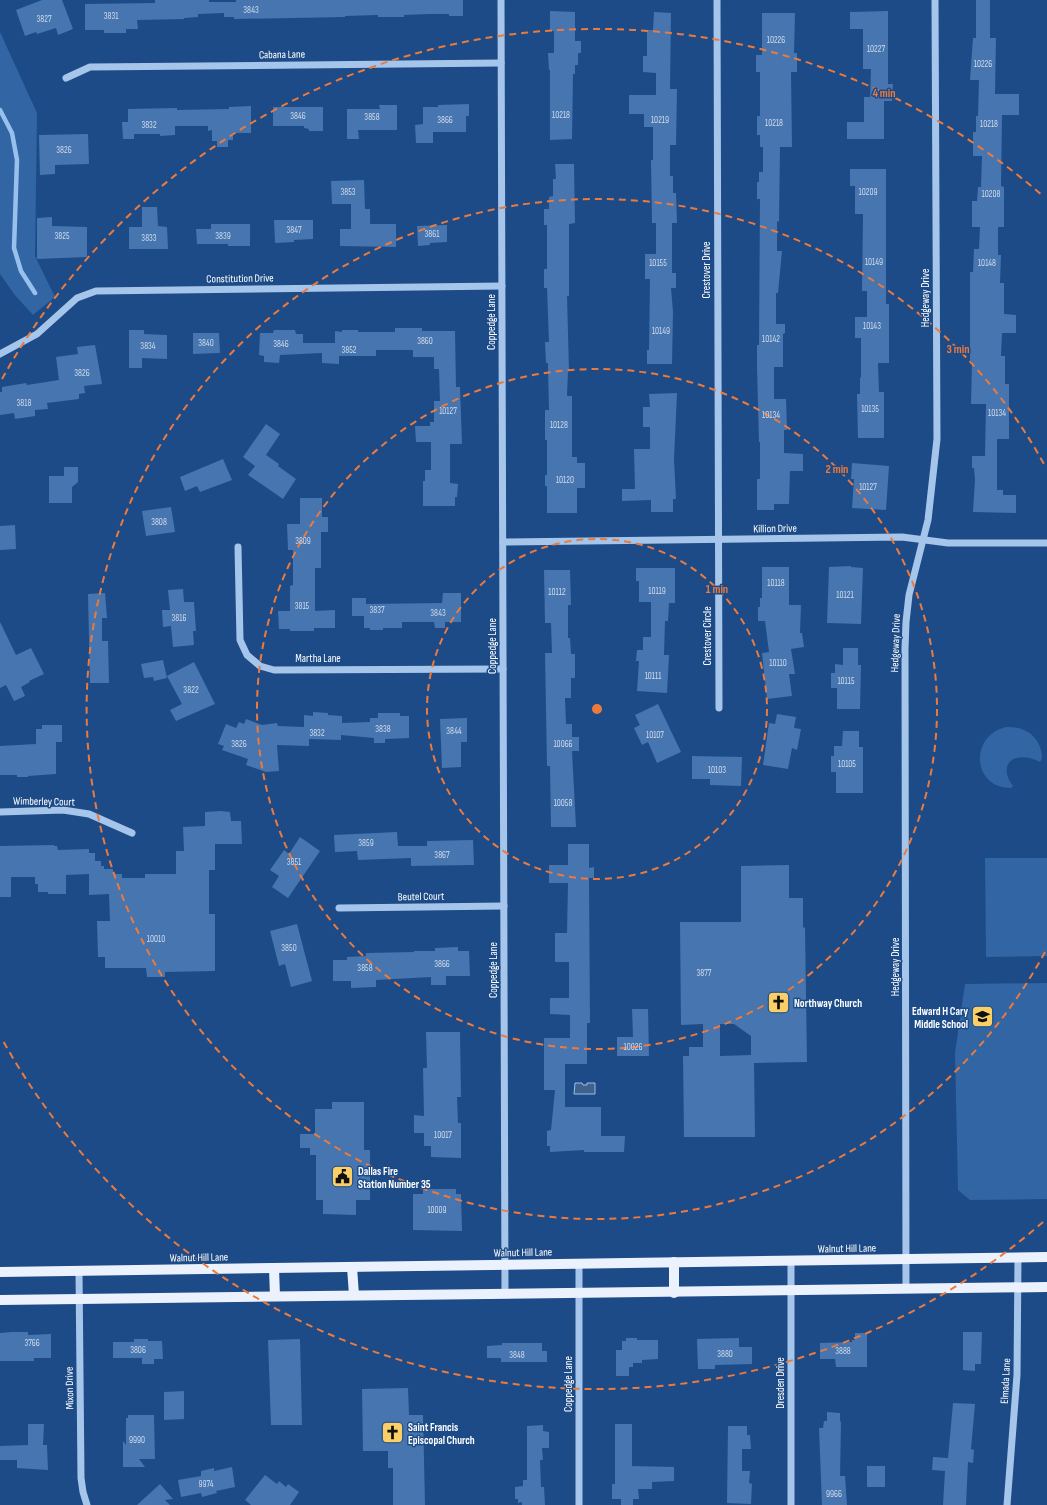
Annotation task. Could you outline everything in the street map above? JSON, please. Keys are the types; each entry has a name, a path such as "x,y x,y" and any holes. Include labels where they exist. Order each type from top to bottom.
{"main road":[{"name":"Walnut Hill Lane","path":"0,1272 1047,1257"},
{"path":"674,1262 674,1292"},
{"path":"352,1267 354,1295"},
{"path":"274,1268 275,1296"},
{"path":"0,1300 1047,1287"}],"street":[{"name":"Coppedge Lane","path":"501,0 505,1293"},
{"name":"Crestover Drive","path":"717,0 718,539"},
{"name":"Hedgeway Drive","path":"906,1289 905,649 909,594 928,520 937,439 935,0"},
{"name":"Cabana Lane","path":"66,78 90,67 501,63"},
{"name":"Constitution Drive","path":"0,354 37,334 77,298 96,290 502,286"},
{"name":"Killion Drive","path":"502,542 902,537 948,543 1047,543"},
{"name":"Crestover Circle","path":"718,539 719,708"},
{"name":"Martha Lane","path":"238,547 240,640 247,655 260,666 274,670 503,669"},
{"name":"Wimberley Court","path":"0,812 63,810 89,814 132,833"},
{"name":"Beutel Court","path":"339,908 504,906"},
{"name":"Elmada Lane","path":"1007,1505 1017,1375 1018,1258"},
{"name":"Dresden Drive","path":"791,1260 791,1505"},
{"name":"Coppedge Lane","path":"579,1264 579,1505"},
{"name":"Mixon Drive","path":"79,1271 81,1478 87,1505"}],"shaded area":[{"path":"0,32 37,113 35,256 55,297 33,315 14,294 0,274"},
{"path":"1006,727 1018,728 1032,735 1039,744 1042,754 1042,759 1040,762 1024,757 1012,760 1008,764 1008,777 1013,786 1011,788 998,786 989,780 983,771 980,761 981,750 986,740 994,732"},
{"path":"985,858 1047,858 1047,956 986,957"},
{"path":"1047,983 1047,1199 970,1200 958,1190 955,1053 965,984"},
{"path":"575,1083 587,1085 587,1083 595,1083 595,1094 574,1094"}],"building":[{"path":"42,0 62,0 73,29 58,35 56,28 25,36 16,10"},
{"path":"155,0 209,0 209,2 236,2 236,0 463,0 463,16 429,14 404,15 404,17 378,17 378,15 234,19 234,17 224,17 224,13 198,14 198,17 184,19 137,20 138,29 126,29 126,33 104,33 104,30 85,30 85,4 155,3"},
{"path":"976,0 990,0 990,38 996,38 995,94 1019,94 1019,115 1002,115 1001,186 1004,187 1004,227 998,227 998,255 1001,255 1000,283 1004,283 1004,314 1016,315 1016,333 1002,333 1001,356 1005,356 1005,384 1009,384 1009,439 997,439 997,490 1003,490 1003,495 1016,495 1016,513 973,512 975,480 974,468 972,468 972,456 985,456 986,404 971,404 972,361 970,361 970,272 973,272 974,249 979,249 980,227 972,227 972,201 977,201 978,187 981,187 982,156 973,156 973,132 976,132 976,116 978,116 979,80 970,80 973,38 976,38"},
{"path":"550,11 575,12 575,41 581,41 581,53 578,53 578,65 575,65 575,74 573,74 572,139 550,140 550,70 548,53 554,53 554,31 550,31"},
{"path":"888,11 888,84 893,84 892,101 884,101 884,139 847,139 847,122 864,122 864,97 870,97 871,69 863,69 863,29 850,29 850,12"},
{"path":"654,12 671,13 670,89 677,89 676,145 670,145 670,176 673,176 673,193 676,193 677,223 672,223 672,273 676,273 676,288 671,288 673,312 672,364 647,364 647,350 649,350 650,279 645,279 645,254 656,254 656,223 652,223 651,160 653,160 653,127 644,127 644,114 629,114 629,95 656,95 656,73 643,72 643,56 647,56 647,30 653,30"},
{"path":"762,13 795,13 794,53 797,53 797,72 791,72 792,147 780,147 777,251 782,251 778,293 776,293 776,324 785,324 785,333 783,334 783,367 774,367 774,399 786,399 787,430 784,430 784,453 803,454 803,471 790,471 789,504 774,504 774,510 757,510 757,479 760,479 757,345 759,345 760,199 757,199 757,182 759,182 759,172 763,172 763,147 760,147 760,135 757,135 757,116 760,116 760,72 756,72 756,55 762,55"},
{"path":"469,104 469,116 466,116 466,132 433,132 433,143 416,143 415,125 423,124 423,107"},
{"path":"379,105 397,105 397,130 358,130 359,139 347,139 347,109 380,109"},
{"path":"251,106 251,133 233,133 233,140 228,140 228,147 217,147 217,141 212,141 212,130 208,131 208,126 175,126 175,135 160,136 160,134 134,134 134,139 123,139 122,122 128,122 128,109 229,109 229,107"},
{"path":"273,107 323,107 323,131 309,131 309,129 304,128 304,126 273,126"},
{"path":"88,134 89,164 55,165 55,174 40,175 39,135"},
{"path":"555,164 574,164 575,223 569,224 569,296 567,296 569,371 567,396 572,396 572,457 577,457 577,463 585,463 585,488 577,488 577,513 547,513 547,486 545,486 545,475 547,475 547,440 545,440 545,410 549,410 548,363 546,363 545,342 549,342 547,288 544,288 544,269 547,269 547,225 544,225 544,209 549,209 549,197 553,196 553,179 556,179"},
{"path":"850,169 886,169 886,304 889,304 889,363 878,363 879,392 884,392 884,438 858,438 857,394 860,394 861,338 855,338 855,317 867,317 867,291 862,291 863,214 855,214 855,186 850,186"},
{"path":"364,180 365,209 370,209 370,224 396,224 396,247 340,246 340,229 351,229 351,204 332,204 331,181"},
{"path":"142,207 157,207 158,226 167,227 168,249 129,249 129,227 142,227"},
{"path":"52,217 52,226 87,227 87,257 37,259 37,218"},
{"path":"274,220 313,220 313,239 275,243"},
{"path":"211,224 250,224 250,246 197,244 196,229 211,229"},
{"path":"447,225 447,242 430,243 430,245 418,246 417,226"},
{"path":"395,328 422,328 422,331 455,331 456,387 460,387 462,444 450,444 450,483 458,484 457,497 455,497 455,506 423,506 423,481 425,481 425,470 431,470 431,442 416,442 415,426 430,426 430,422 434,422 434,401 440,401 439,369 434,369 434,357 413,357 413,350 376,350 376,356 339,356 339,364 322,363 322,353 280,355 279,363 264,362 264,356 259,355 260,333 273,333 274,330 295,330 296,334 303,334 303,343 335,343 335,331 342,332 342,330 358,330 358,332 395,332"},
{"path":"129,330 144,330 144,334 167,335 167,359 142,358 142,368 129,368"},
{"path":"193,333 219,333 220,353 193,354"},
{"path":"95,345 102,384 84,386 85,393 79,394 79,399 47,403 48,409 35,410 35,416 15,419 14,413 0,415 0,392 2,392 2,387 59,380 56,357 78,354 77,347"},
{"path":"677,393 674,459 676,499 673,499 673,512 651,512 651,500 622,501 622,489 635,489 634,449 650,449 650,427 643,427 643,407 650,407 649,394"},
{"path":"266,424 280,434 266,455 296,479 283,499 248,475 255,466 243,457"},
{"path":"223,459 232,480 200,492 197,486 185,491 180,477"},
{"path":"852,463 889,466 886,510 852,508 854,479 851,479"},
{"path":"64,467 78,467 78,482 72,487 72,503 49,503 49,476 64,476"},
{"path":"300,498 322,498 322,517 328,517 328,532 321,532 321,568 315,568 315,611 335,610 335,628 314,628 314,631 290,631 290,629 279,629 278,611 290,611 290,586 293,585 293,550 288,550 287,524 300,524"},
{"path":"171,507 175,532 146,536 142,511"},
{"path":"15,525 16,549 0,550 0,526"},
{"path":"851,566 863,568 861,624 827,623 829,567"},
{"path":"762,567 789,567 789,605 801,605 800,633 802,633 804,647 791,649 795,674 789,674 792,696 767,699 762,653 769,652 765,621 758,621 758,607 760,607 760,598 762,598"},
{"path":"636,568 675,568 675,603 669,603 668,621 665,621 664,655 669,655 667,693 637,691 639,661 636,661 637,650 643,650 643,637 651,637 651,602 639,602 639,581 636,581"},
{"path":"544,570 570,570 571,605 568,605 568,638 570,638 571,654 575,654 575,678 571,678 571,698 565,698 566,724 572,724 572,737 579,737 579,751 572,751 576,827 551,827 550,766 547,766 545,653 552,653 551,623 545,623"},
{"path":"183,589 184,602 194,602 196,631 193,631 194,645 173,647 171,626 163,627 162,610 170,610 168,590"},
{"path":"105,593 107,618 102,618 102,641 108,641 109,683 90,683 88,594"},
{"path":"443,593 461,593 461,622 445,622 445,628 435,628 434,622 402,622 402,628 370,630 370,628 364,628 364,616 352,616 352,598 366,598 366,604 442,603"},
{"path":"0,622 16,655 31,648 44,674 29,681 30,682 21,687 25,696 14,701 6,685 0,688"},
{"path":"843,648 858,648 858,665 861,665 860,709 837,709 837,688 831,688 831,673 835,673 835,664 843,665"},
{"path":"163,660 167,678 154,681 153,677 144,678 141,664"},
{"path":"194,662 215,704 176,721 170,710 182,704 167,676"},
{"path":"658,704 681,752 657,763 648,742 642,745 634,728 640,725 635,715"},
{"path":"313,712 342,716 342,723 370,722 370,718 378,718 378,713 400,713 400,716 409,716 409,738 385,739 385,743 374,743 374,738 341,735 341,740 309,739 309,746 277,745 279,771 266,772 246,765 248,759 222,750 224,746 218,744 226,724 236,728 239,722 244,724 246,719 262,725 277,723 278,726 304,727 304,715 313,716"},
{"path":"777,714 796,717 794,728 801,729 797,750 792,748 788,769 763,765 769,723 775,724"},
{"path":"467,718 467,742 461,742 461,767 442,768 440,719"},
{"path":"42,725 62,725 62,742 56,742 56,774 28,777 17,777 17,775 0,775 0,746 36,744 36,729 42,729"},
{"path":"843,731 859,731 859,747 863,747 863,793 836,793 836,772 831,772 831,756 834,756 834,746 842,746"},
{"path":"692,756 742,757 741,786 710,785 710,779 692,779"},
{"path":"205,812 230,812 231,821 241,821 242,844 215,844 215,870 209,870 209,914 215,914 215,971 165,972 165,977 147,977 146,968 105,968 105,957 98,957 97,921 110,921 109,894 89,895 89,874 66,875 66,894 48,894 48,892 38,892 38,884 35,884 35,877 11,877 11,897 0,897 0,846 54,845 57,846 58,850 89,849 89,853 95,853 95,861 101,861 101,866 104,866 104,869 113,869 113,874 122,874 122,878 145,878 145,874 176,874 176,851 184,851 183,827 205,826"},
{"path":"397,832 398,846 427,846 427,841 473,840 474,865 411,866 411,858 358,860 357,851 335,852 334,835"},
{"path":"300,837 320,851 288,898 272,887 279,876 270,870 284,850 289,854"},
{"path":"568,844 589,844 589,868 594,867 594,878 589,878 590,1023 587,1023 587,1064 565,1064 565,1107 601,1107 601,1136 625,1136 624,1152 584,1152 584,1150 550,1152 550,1146 547,1146 547,1131 551,1130 555,1090 544,1090 544,1038 570,1038 570,1015 550,1014 550,998 569,998 569,962 555,962 555,933 567,933 568,883 549,883 549,865 568,865"},
{"name":"Northway Church","path":"789,865 789,898 803,898 803,928 805,927 807,1062 754,1063 755,1137 684,1137 683,1056 689,1056 689,1047 703,1047 703,1024 681,1025 680,922 741,922 741,866","holes":["720,1024 734,1024 751,1036 751,1055 720,1056"]},
{"path":"297,924 312,981 291,987 285,964 279,966 270,931"},
{"path":"458,947 458,951 469,951 470,976 446,976 446,985 431,985 431,977 376,980 376,987 351,988 351,981 333,981 333,960 347,960 347,957 366,956 366,953 435,951 435,948"},
{"path":"632,1009 648,1009 649,1056 617,1056 617,1037 633,1037"},
{"path":"426,1032 460,1032 461,1097 457,1097 458,1123 461,1123 461,1158 431,1157 431,1146 424,1146 424,1133 414,1133 414,1115 424,1116 423,1068 427,1068"},
{"name":"Dallas Fire Station Number 35","path":"332,1102 364,1102 364,1150 370,1150 370,1200 356,1200 356,1215 323,1214 323,1200 316,1200 316,1155 310,1155 310,1148 300,1148 300,1134 315,1134 315,1109 332,1109"},
{"path":"423,1189 456,1189 456,1194 461,1194 462,1231 413,1230 413,1194 423,1194"},
{"path":"28,1332 28,1335 51,1334 51,1358 34,1358 34,1361 0,1361 0,1333"},
{"path":"963,1332 982,1332 981,1364 975,1364 975,1371 963,1370"},
{"path":"855,1333 867,1333 867,1367 836,1367 835,1359 820,1359 820,1343 852,1342 852,1340 855,1340"},
{"path":"626,1338 637,1338 637,1340 658,1340 658,1359 642,1360 642,1363 633,1363 633,1367 629,1367 629,1376 616,1376 616,1350 622,1350 622,1341 626,1341"},
{"path":"739,1338 739,1347 752,1347 752,1364 715,1365 715,1369 698,1369 697,1339"},
{"path":"134,1339 162,1341 163,1359 154,1359 154,1364 142,1364 142,1358 113,1358 113,1342 134,1342"},
{"path":"300,1339 302,1425 271,1425 268,1340"},
{"path":"502,1343 542,1343 542,1351 547,1351 547,1362 501,1362 501,1358 487,1358 487,1346 502,1345"},
{"name":"Saint Francis Episcopal Church","path":"408,1388 409,1415 423,1415 425,1505 393,1505 393,1468 388,1468 388,1451 363,1451 362,1389"},
{"path":"184,1391 184,1419 164,1420 164,1392"},
{"path":"953,1403 975,1404 971,1449 974,1450 973,1463 968,1462 966,1505 943,1505 945,1471 932,1470 933,1457 948,1458"},
{"path":"827,1412 840,1413 840,1476 845,1476 847,1505 822,1505 819,1428 823,1428 824,1421 827,1421"},
{"path":"128,1415 154,1415 155,1459 139,1459 145,1467 123,1467 123,1441 126,1445 126,1418 128,1418"},
{"path":"28,1424 44,1424 43,1445 47,1445 48,1470 17,1468 17,1460 0,1460 0,1446 28,1445"},
{"path":"615,1424 632,1424 632,1466 674,1467 674,1481 652,1482 652,1489 638,1489 639,1499 633,1499 633,1505 621,1505 621,1499 612,1499 612,1484 615,1484"},
{"path":"543,1425 543,1431 549,1432 549,1448 542,1448 543,1460 540,1460 541,1487 544,1487 545,1505 522,1505 522,1502 518,1503 518,1499 515,1499 515,1487 523,1486 523,1480 527,1480 527,1426"},
{"path":"728,1426 747,1426 747,1435 750,1435 751,1449 742,1449 742,1471 750,1471 749,1483 752,1484 751,1504 727,1503"},
{"path":"867,1466 885,1466 885,1487 867,1487"},
{"path":"232,1467 235,1487 216,1491 217,1493 202,1497 201,1493 181,1497 178,1480 201,1476 201,1471 214,1468 214,1471"},
{"path":"265,1475 277,1484 279,1481 286,1487 288,1484 299,1492 290,1505 251,1505 245,1500"},
{"path":"160,1484 173,1499 165,1500 170,1505 137,1505"}],"waterway":[{"path":"0,110 12,133 17,160 14,248 21,271 35,293"}],"place":[{"name":"Northway Church","path":"779,1003"},
{"name":"Edward H Cary Middle School","path":"983,1017"},
{"name":"Dallas Fire Station Number 35","path":"343,1177"},
{"name":"Saint Francis Episcopal Church","path":"393,1433"}]}
